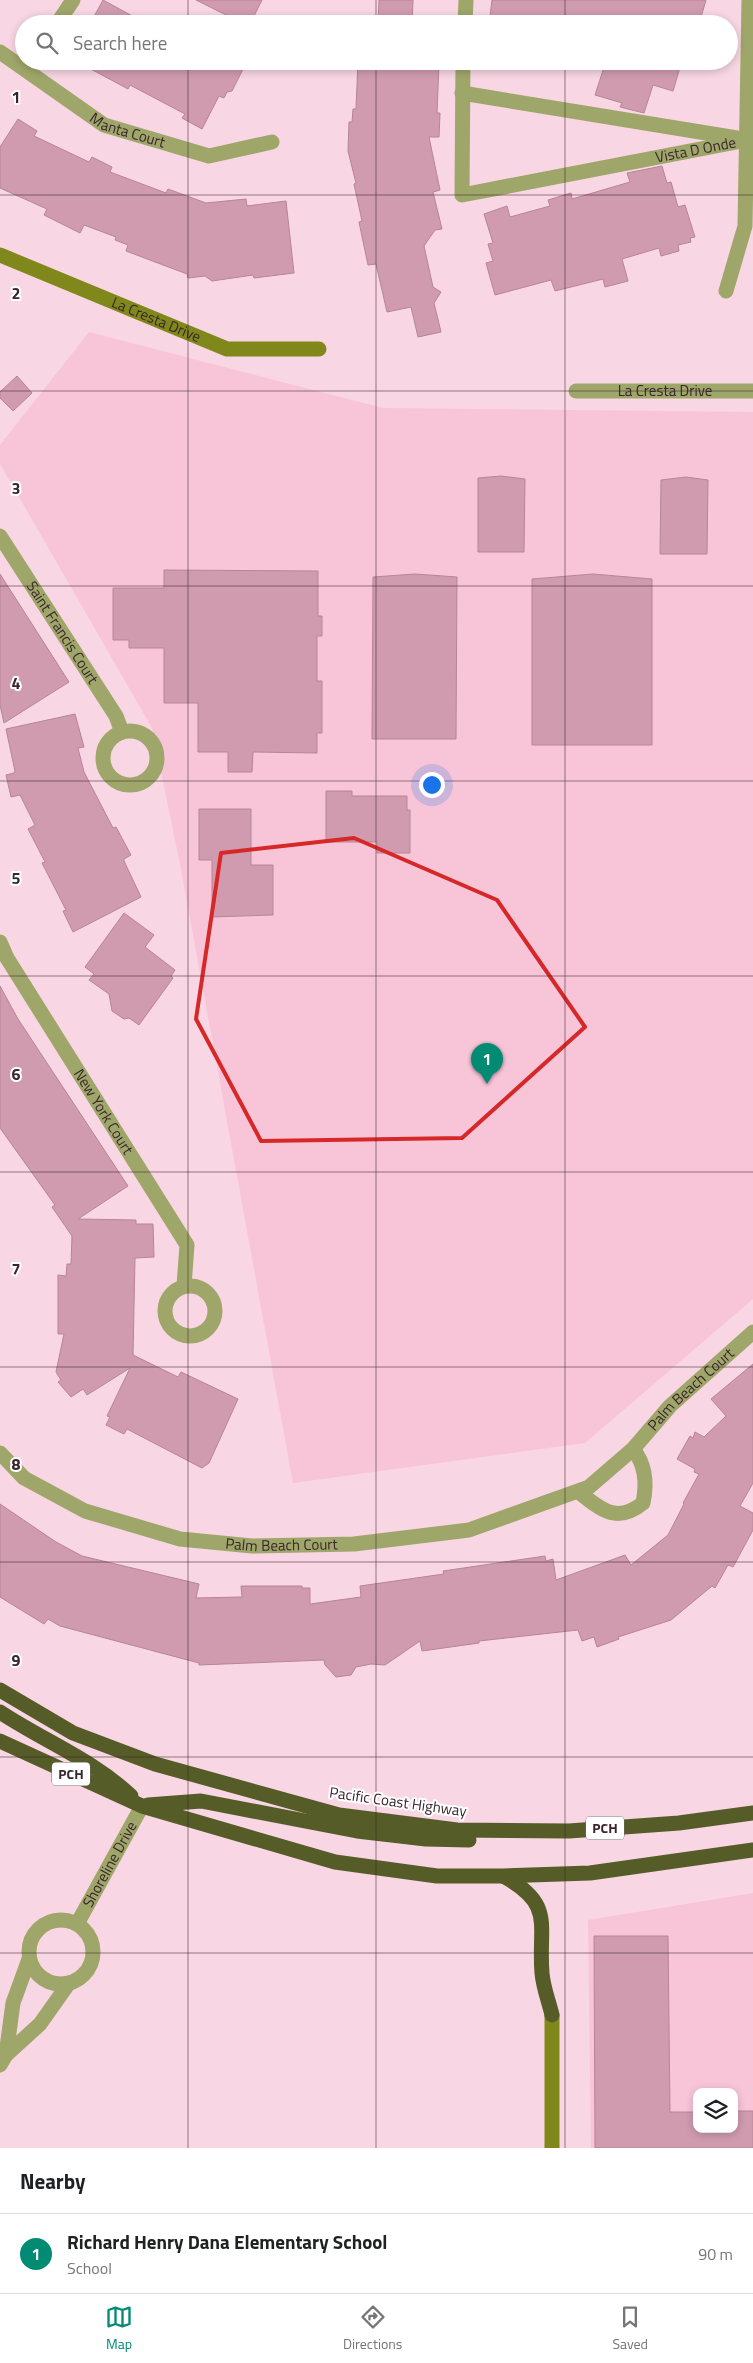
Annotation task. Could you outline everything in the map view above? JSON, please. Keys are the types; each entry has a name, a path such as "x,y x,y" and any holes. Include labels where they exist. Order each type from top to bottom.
{"highway":[{"name":"Pacific Coast Highway","path":"0,1690 73,1733 155,1764 339,1815 457,1830 569,1831 679,1823 753,1813"},
{"path":"0,1712 82,1758 115,1782 142,1806 201,1801 357,1831 426,1839 483,1840 569,1831"},
{"name":"PCH","path":"0,1741 142,1806 335,1862 438,1876 503,1876 590,1873 753,1850"},
{"path":"503,1876 524,1888 537,1902 541,1919 542,1975 552,2015"}],"street":[{"path":"63,15 73,0"},
{"path":"465,15 466,0"},
{"path":"726,292 749,226 747,140 749,0"},
{"name":"Manta Court","path":"0,52 15,59"},
{"name":"Manta Court","path":"35,70 104,125 210,156 272,142"},
{"name":"Vista D Onde","path":"463,70 462,195 747,140"},
{"name":"Vista D Onde","path":"462,92 747,140"},
{"name":"La Cresta Drive","path":"0,256 228,349 319,349"},
{"name":"La Cresta Drive","path":"576,391 753,392"},
{"name":"Saint Francis Court","path":"0,536 116,716 122,732"},
{"name":"New York Court","path":"0,942 7,958 187,1245 184,1286"},
{"name":"Palm Beach Court","path":"0,1453 24,1478 85,1511 180,1539 252,1546 354,1544 469,1530 589,1487 633,1449 670,1406 753,1332"},
{"path":"579,1492 596,1506 614,1515 632,1512 643,1504 646,1489 645,1473 639,1456 633,1449"},
{"name":"Shoreline Drive","path":"77,1924 142,1806"},
{"name":"Shoreline Drive","path":"63,1920 77,1924 88,1934 93,1946 92,1959 88,1970 79,1979 69,1983 40,2024 3,2060 13,2003 29,1958 29,1946 33,1935 41,1926 52,1921 63,1920"},
{"path":"29,1958 35,1971 45,1980 59,1984 69,1983"},
{"path":"552,2015 552,2148"}],"highlighted area":[{"path":"354,838 497,900 585,1027 462,1138 261,1141 196,1019 221,853"}],"shaded area":[{"path":"89,332 383,408 753,412 753,1299 585,1443 293,1483 181,869 152,728 0,464 0,445"},
{"path":"753,1893 753,2148 591,2148 588,1920"}],"building":[{"path":"103,0 130,15 95,15"},
{"path":"196,0 262,0 254,15 226,15"},
{"path":"379,0 413,0 412,15 378,15"},
{"path":"492,0 706,0 702,15 490,15"},
{"path":"93,70 242,70 232,91 227,92 224,98 219,96 202,129 182,118 185,114 130,85 128,89"},
{"path":"358,70 439,70 437,113 440,113 439,137 429,137 440,190 433,192 442,229 435,230 424,246 433,287 441,292 434,303 441,332 418,337 411,307 387,312 376,264 368,265 359,222 362,221 354,184 356,183 348,151 349,122 352,122 353,109 356,109"},
{"path":"603,70 679,70 673,91 653,85 644,113 620,107 622,103 595,95"},
{"path":"18,119 37,131 34,136 89,162 92,157 112,167 110,172 166,193 168,189 206,203 246,199 247,206 286,201 294,273 254,278 253,275 212,281 205,276 188,278 187,274 126,251 128,245 115,240 116,237 84,225 80,233 44,215 47,209 0,188 0,147"},
{"path":"662,166 667,183 671,182 678,207 685,205 695,237 690,238 691,242 678,245 679,251 661,256 659,248 622,259 628,281 605,287 603,279 555,291 551,280 495,295 486,263 493,261 488,244 493,243 484,214 507,206 510,217 550,206 548,200 571,193 572,199 630,182 627,173"},
{"path":"17,376 32,393 13,411 0,398 0,392"},
{"path":"501,476 525,479 524,552 478,552 478,478"},
{"path":"686,477 708,480 707,554 660,554 661,480"},
{"path":"164,570 318,571 318,616 322,616 322,636 317,636 317,681 322,681 322,733 317,733 317,753 253,752 252,772 228,772 228,752 198,752 198,703 164,703 164,648 129,648 129,640 113,640 113,588 164,588"},
{"path":"0,574 69,682 4,723 0,705"},
{"path":"415,574 457,577 456,739 372,739 373,577"},
{"path":"593,574 652,579 652,745 532,745 532,579"},
{"path":"75,714 84,747 78,748 84,772 113,828 116,827 131,855 124,859 124,861 141,897 73,932 63,911 66,910 42,863 45,862 28,829 35,825 20,795 11,797 6,775 15,771 6,729"},
{"path":"326,791 352,791 352,796 407,796 407,810 410,810 410,853 377,853 377,842 326,842"},
{"path":"199,809 251,809 251,865 273,865 273,915 212,917 212,860 199,860"},
{"path":"124,913 154,935 145,947 175,970 171,976 173,978 139,1025 129,1018 124,1019 112,1011 109,994 89,980 94,974 85,967"},
{"path":"0,986 18,1019 128,1186 78,1219 136,1220 136,1224 153,1224 154,1257 135,1258 133,1355 178,1377 181,1372 238,1399 209,1463 202,1468 127,1429 124,1434 106,1425 110,1417 107,1416 130,1368 87,1395 83,1389 71,1397 58,1382 61,1380 56,1372 64,1334 58,1334 58,1275 66,1276 67,1264 71,1264 72,1236 52,1207 55,1205 0,1128"},
{"path":"753,1364 753,1483 740,1506 753,1513 753,1530 733,1567 728,1565 715,1588 712,1586 671,1620 618,1637 619,1639 597,1647 594,1637 582,1641 578,1630 479,1641 479,1643 422,1651 420,1641 385,1665 371,1664 356,1667 351,1675 336,1677 325,1665 324,1660 199,1665 199,1663 60,1626 48,1619 44,1624 0,1597 0,1504 56,1542 82,1556 199,1584 196,1598 242,1597 241,1586 302,1586 302,1588 310,1588 310,1604 361,1597 360,1586 444,1574 443,1571 545,1556 546,1561 553,1559 556,1580 625,1555 631,1565 668,1535 699,1474 694,1472 695,1469 677,1459 690,1436 693,1438 695,1432 704,1437 726,1416 711,1399"},
{"path":"594,1936 668,1936 670,2112 693,2112 693,2133 738,2133 738,2111 753,2111 753,2148 595,2148"}],"place":[{"name":"Richard Henry Dana Elementary School","path":"487,1084"}]}
